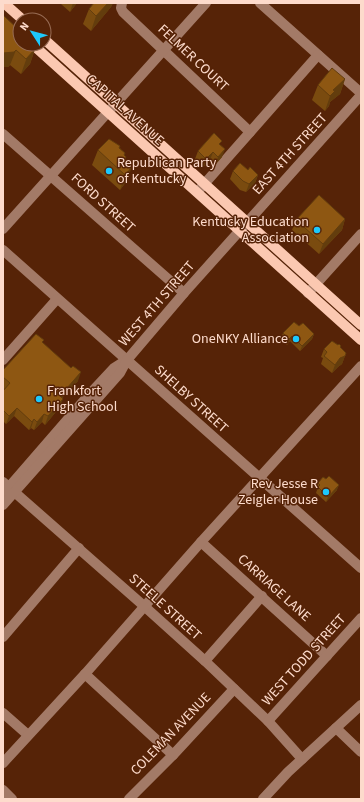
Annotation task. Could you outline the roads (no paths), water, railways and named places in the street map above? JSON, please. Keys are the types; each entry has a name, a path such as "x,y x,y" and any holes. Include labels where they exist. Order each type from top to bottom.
{"main road":[{"path":"4,3 14,12"},
{"name":"CAPITAL AVENUE","path":"52,45 361,325"},
{"name":"CAPITAL AVENUE","path":"41,52 361,340"}],"street":[{"name":"FELMER COURT","path":"122,3 121,8 123,12 250,132"},
{"path":"3,229 206,3"},
{"path":"260,3 361,94"},
{"path":"196,193 318,55"},
{"name":"EAST 4TH STREET","path":"240,232 361,94"},
{"name":"FORD STREET","path":"3,134 184,293"},
{"name":"WEST 4TH STREET","path":"3,505 7,489 120,373 127,360 184,293 240,232"},
{"path":"308,293 361,234"},
{"name":"SHELBY STREET","path":"3,250 361,568"},
{"path":"3,360 57,299"},
{"path":"3,763 85,674 201,542 361,366"},
{"name":"STEELE STREET","path":"7,489 79,548 205,661 268,721 302,759"},
{"name":"CARRIAGE LANE","path":"201,542 327,656"},
{"path":"3,637 79,548"},
{"path":"205,661 262,596"},
{"name":"WEST TODD STREET","path":"268,721 361,618"},
{"path":"85,674 173,755"},
{"name":"COLEMAN AVENUE","path":"129,799 173,755 234,689"},
{"path":"263,799 302,759 361,705"},
{"path":"3,713 28,735"},
{"path":"336,728 361,752"},
{"path":"3,790 12,799"}],"place":[{"name":"Republican Party of Kentucky","path":"109,171"},
{"name":"Kentucky Education Association","path":"317,230"},
{"name":"OneNKY Alliance","path":"296,339"},
{"name":"Frankfort High School","path":"39,399"},
{"name":"Rev Jesse R Zeigler House","path":"326,492"}]}
